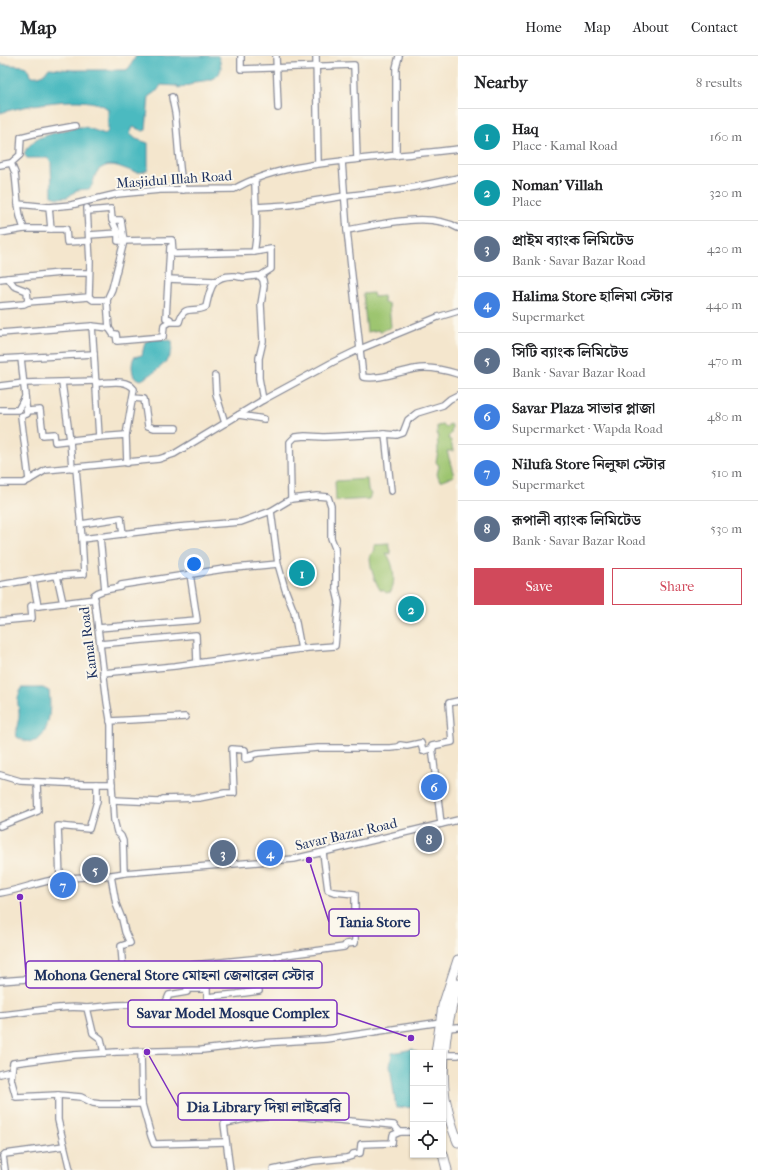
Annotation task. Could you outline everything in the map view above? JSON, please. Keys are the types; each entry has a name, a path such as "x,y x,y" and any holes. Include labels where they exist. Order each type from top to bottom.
{"highway":[{"path":"441,1050 444,1025 443,1006 458,960"},
{"path":"444,1025 458,984"},
{"path":"444,1086 450,1120 458,1142"},
{"path":"444,1158 447,1168"}],"street":[{"path":"241,56 242,68 354,65 357,159"},
{"path":"276,56 278,108"},
{"path":"316,56 318,163"},
{"path":"396,156 396,68 399,56"},
{"path":"172,97 176,118 179,166 183,190"},
{"path":"0,164 11,163 20,155 21,137 75,126"},
{"name":"Masjidul Illah Road","path":"18,204 49,207 71,205 117,194 160,190 234,189 273,173 318,163 458,149"},
{"path":"342,161 347,230 363,377 377,378 417,368 439,369 458,374"},
{"path":"11,163 15,173 18,204 24,230"},
{"path":"256,207 289,205 344,196 405,189 458,178"},
{"path":"254,252 256,245 255,180"},
{"path":"49,207 51,229"},
{"path":"88,297 88,210 111,209 112,220 118,233 118,241 172,240"},
{"path":"347,230 407,221 434,219 450,223 458,228"},
{"path":"112,220 121,220 124,241 112,289 107,300 109,328 113,334 116,334 117,341 163,337 164,324 169,322 179,322 181,314 185,311 206,307 210,289 214,281"},
{"path":"0,233 24,230 66,229 67,242 118,233"},
{"path":"168,280 214,281 221,278 236,276 260,276 271,269 271,248 254,252 175,254 173,253 172,240"},
{"path":"169,322 170,319 166,318 169,256 172,240"},
{"path":"0,279 89,272"},
{"path":"260,276 263,280 264,286 261,304 263,341 259,378 263,400"},
{"path":"8,278 14,286 27,291 28,302"},
{"path":"0,306 88,297 93,300 107,300"},
{"path":"0,483 24,483 46,470 159,459 174,454 263,400 333,362 360,349 438,317 458,311"},
{"path":"0,333 92,326 109,328"},
{"path":"92,326 99,437"},
{"path":"0,359 94,354"},
{"path":"21,358 27,411 27,414 22,416 29,480"},
{"path":"215,376 216,394 225,423"},
{"path":"0,585 57,576 84,574 81,524 62,382"},
{"path":"0,386 24,383 62,382 118,382 131,384 134,389 126,435 127,463"},
{"path":"291,500 289,450 290,442 295,438 305,436 324,437 385,434 397,435 403,433 408,420 417,414 443,405 458,395"},
{"path":"0,410 18,410 25,397"},
{"path":"133,398 144,398 148,426 176,428"},
{"path":"27,411 40,410 43,435 54,434 54,442 126,435"},
{"path":"239,414 264,419"},
{"path":"385,434 391,491"},
{"path":"82,539 241,522 271,511 291,500 317,496 328,497 331,506 331,538 335,548 336,589 339,602 335,646 103,673"},
{"path":"271,511 278,564 285,589 294,612 301,649"},
{"path":"81,524 121,518 123,534"},
{"path":"100,537 105,590"},
{"name":"Kamal Road","path":"124,873 123,841 122,836 117,832 114,820 110,721 94,595 105,590 121,588 122,585 224,569 278,564"},
{"path":"98,628 197,620 190,574"},
{"path":"57,576 62,603"},
{"path":"33,580 38,606"},
{"path":"0,621 32,618 33,605 38,606 95,599"},
{"path":"100,644 196,635 197,663"},
{"path":"113,800 159,802 163,799 199,798 225,793 234,793 232,749 245,750 245,759 251,758 250,755 258,753 318,748 390,748 399,747 400,745 407,746 421,743 423,751 433,748 432,746 452,742 449,703 458,701"},
{"path":"110,721 185,717"},
{"path":"433,748 441,824"},
{"path":"0,775 20,781 112,784"},
{"path":"0,826 38,811 37,782"},
{"path":"60,879 58,826 90,829 97,801 97,784"},
{"name":"Savar Bazar Road","path":"0,893 60,879 111,876 124,873 294,859 458,820"},
{"path":"0,981 123,972 271,957 344,947 346,944 355,943 354,894 328,890 323,853"},
{"path":"111,876 116,904 130,944 121,946 123,972"},
{"path":"0,1015 20,1014 73,1006 87,1008 116,1005 164,1004 169,995 187,992 187,989 207,989 207,997 259,991 257,981 275,979 271,957"},
{"path":"87,1008 93,1033 101,1039 104,1053"},
{"path":"142,1104 100,1104 93,1103 81,1096 16,1097 11,1079 13,1063 104,1053 202,1050 261,1043 326,1039 444,1025 458,1027"},
{"path":"141,1052 142,1104 154,1144 226,1142"},
{"path":"446,1054 458,1055"},
{"path":"0,1074 11,1071"},
{"path":"58,1096 58,1120 70,1170"},
{"path":"230,1170 224,1124 226,1123 276,1115 394,1125 400,1132"},
{"path":"273,1170 313,1161 346,1158 352,1156 353,1154 360,1153 361,1144 392,1143 394,1135 400,1132 410,1132"},
{"path":"5,1170 3,1156 5,1154 64,1146"}],"green space":[{"path":"373,293 374,297 383,296 384,303 389,304 391,327 380,332 379,330 367,332 363,294"},
{"path":"449,424 452,425 451,434 448,437 451,441 453,451 447,451 454,476 440,481 437,474 439,466 436,462 438,452 437,426 443,425 446,428"},
{"path":"367,479 368,490 371,494 369,499 336,501 335,481"},
{"path":"388,543 391,554 386,553 391,561 394,577 391,592 386,593 383,590 380,590 376,582 370,555 375,550 374,544"}],"water":[{"path":"136,56 218,56 221,69 216,77 205,81 193,82 193,84 178,88 177,86 161,85 157,91 149,96 146,130 143,131 133,127 130,134 136,139 148,143 148,169 143,172 137,172 115,165 109,165 103,167 97,172 93,184 89,189 77,190 68,197 58,198 52,196 51,162 47,158 27,158 24,154 27,148 36,139 78,127 85,127 105,134 108,131 108,109 99,104 86,101 72,101 39,104 0,113 0,64 23,66 26,67 31,76 39,76 49,68 73,70 126,70 129,68"},
{"path":"151,339 164,339 172,341 171,353 158,370 141,380 134,377 132,367 133,360 134,357 142,355 145,342"},
{"path":"22,688 43,688 49,691 50,710 46,729 42,736 36,741 27,741 17,737 16,734 19,717 18,696"},
{"path":"413,1049 414,1050 410,1050 410,1107 396,1108 390,1066 392,1053"}],"place":[{"name":"Haq","path":"302,573"},
{"name":"Noman' Villah","path":"411,609"},
{"name":"Savar Plaza সাভার প্লাজা","path":"434,787"},
{"name":"রূপালী ব্যাংক লিমিটেড","path":"429,839"},
{"name":"প্রাইম ব্যাংক লিমিটেড","path":"223,853"},
{"name":"Halima Store হালিমা স্টোর","path":"270,853"},
{"name":"Tania Store","path":"309,860"},
{"name":"সিটি ব্যাংক লিমিটেড","path":"95,870"},
{"name":"Nilufa Store নিলুফা স্টোর","path":"63,885"},
{"name":"Mohona General Store মোহনা জেনারেল স্টোর","path":"20,897"},
{"name":"Savar Model Mosque Complex","path":"411,1038"},
{"name":"Dia Library দিয়া লাইব্রেরি","path":"147,1052"}]}
